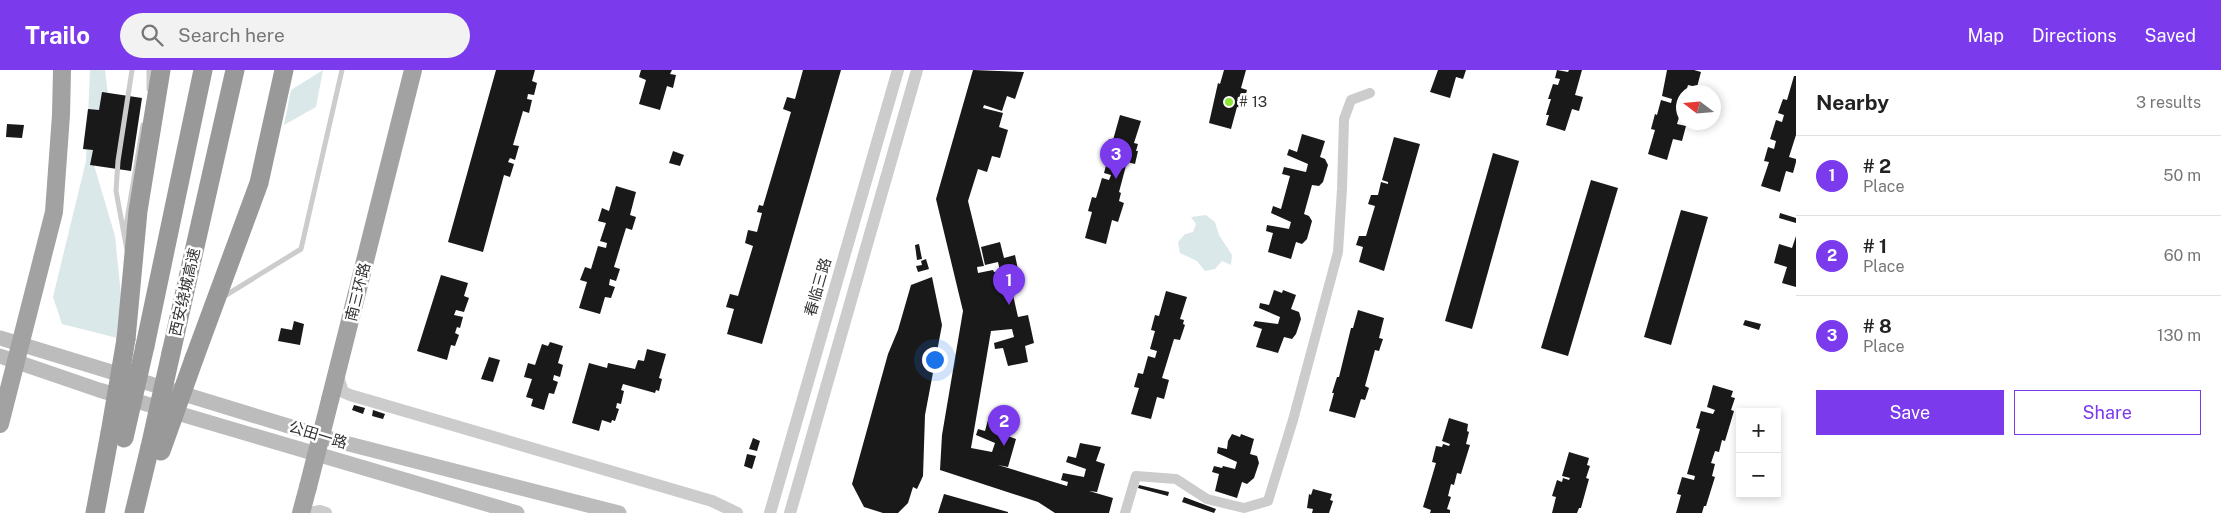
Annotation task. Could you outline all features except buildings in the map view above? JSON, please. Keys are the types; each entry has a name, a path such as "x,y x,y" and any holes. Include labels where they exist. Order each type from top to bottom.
{"highway":[{"path":"0,424 8,359 21,344 54,212 61,115 62,70"},
{"path":"95,513 117,436 138,211 161,70"},
{"name":"西安绕城高速","path":"104,513 117,436 145,346 203,70"},
{"name":"西安绕城高速","path":"134,513 155,449 171,353 235,70"},
{"path":"142,513 155,449 194,359 259,184 284,70"},
{"name":"南三环路","path":"301,513 413,70"}],"main road":[{"name":"公田一路","path":"0,338 341,442 619,513"},
{"name":"公田一路","path":"8,359 99,390 517,513"}],"street":[{"name":"春临三路","path":"770,513 898,70"},
{"path":"790,513 917,70"},
{"path":"1125,513 1136,476 1176,478 1207,499 1244,508 1268,501 1293,420 1338,252 1344,120 1351,100 1370,93"},
{"path":"337,374 343,392 350,395 712,501 737,513"},
{"path":"309,513 320,511 326,513"}],"lane":[{"path":"132,70 118,161 116,191 132,270"},
{"path":"148,94 149,70"},
{"path":"216,302 301,249 342,70"},
{"path":"124,237 143,122"}],"shaded area":[{"path":"90,70 105,70 108,94 94,165 115,236 122,305 121,339 62,324 53,297 86,161"},
{"path":"323,70 316,107 284,125 291,90"},
{"path":"1206,215 1215,222 1219,235 1232,255 1231,265 1222,261 1215,269 1205,271 1197,261 1180,253 1178,242 1185,234 1193,232 1196,224 1191,217"}],"place":[{"name":"# 13","path":"1229,102"},
{"name":"# 8","path":"1116,179"},
{"name":"# 2","path":"1009,305"},
{"name":"# 1","path":"1004,446"}]}
